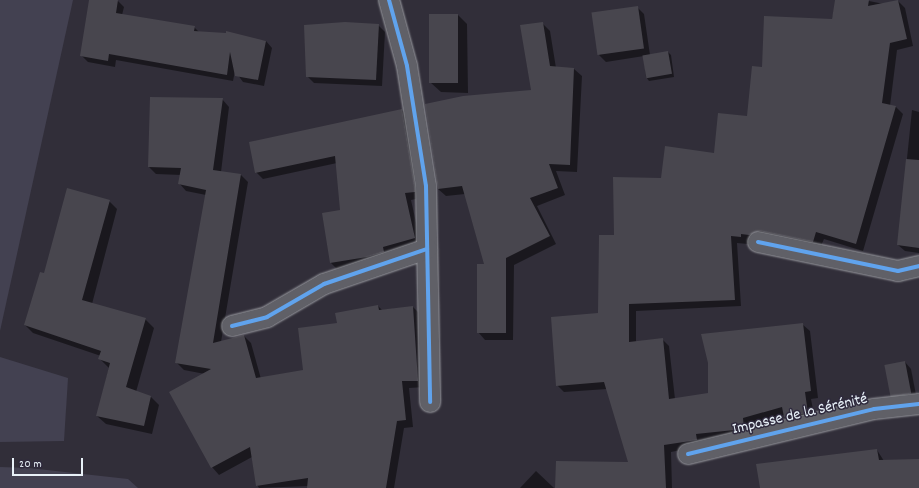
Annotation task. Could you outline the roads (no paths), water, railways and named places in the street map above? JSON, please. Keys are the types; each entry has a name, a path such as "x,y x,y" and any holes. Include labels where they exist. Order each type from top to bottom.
{"street":[{"path":"389,0 406,66 426,186 430,402"},
{"path":"758,242 898,271 919,266"},
{"path":"232,326 267,317 324,284 427,249"},
{"name":"Impasse de la Sérénité","path":"688,454 874,409 919,404"}]}
